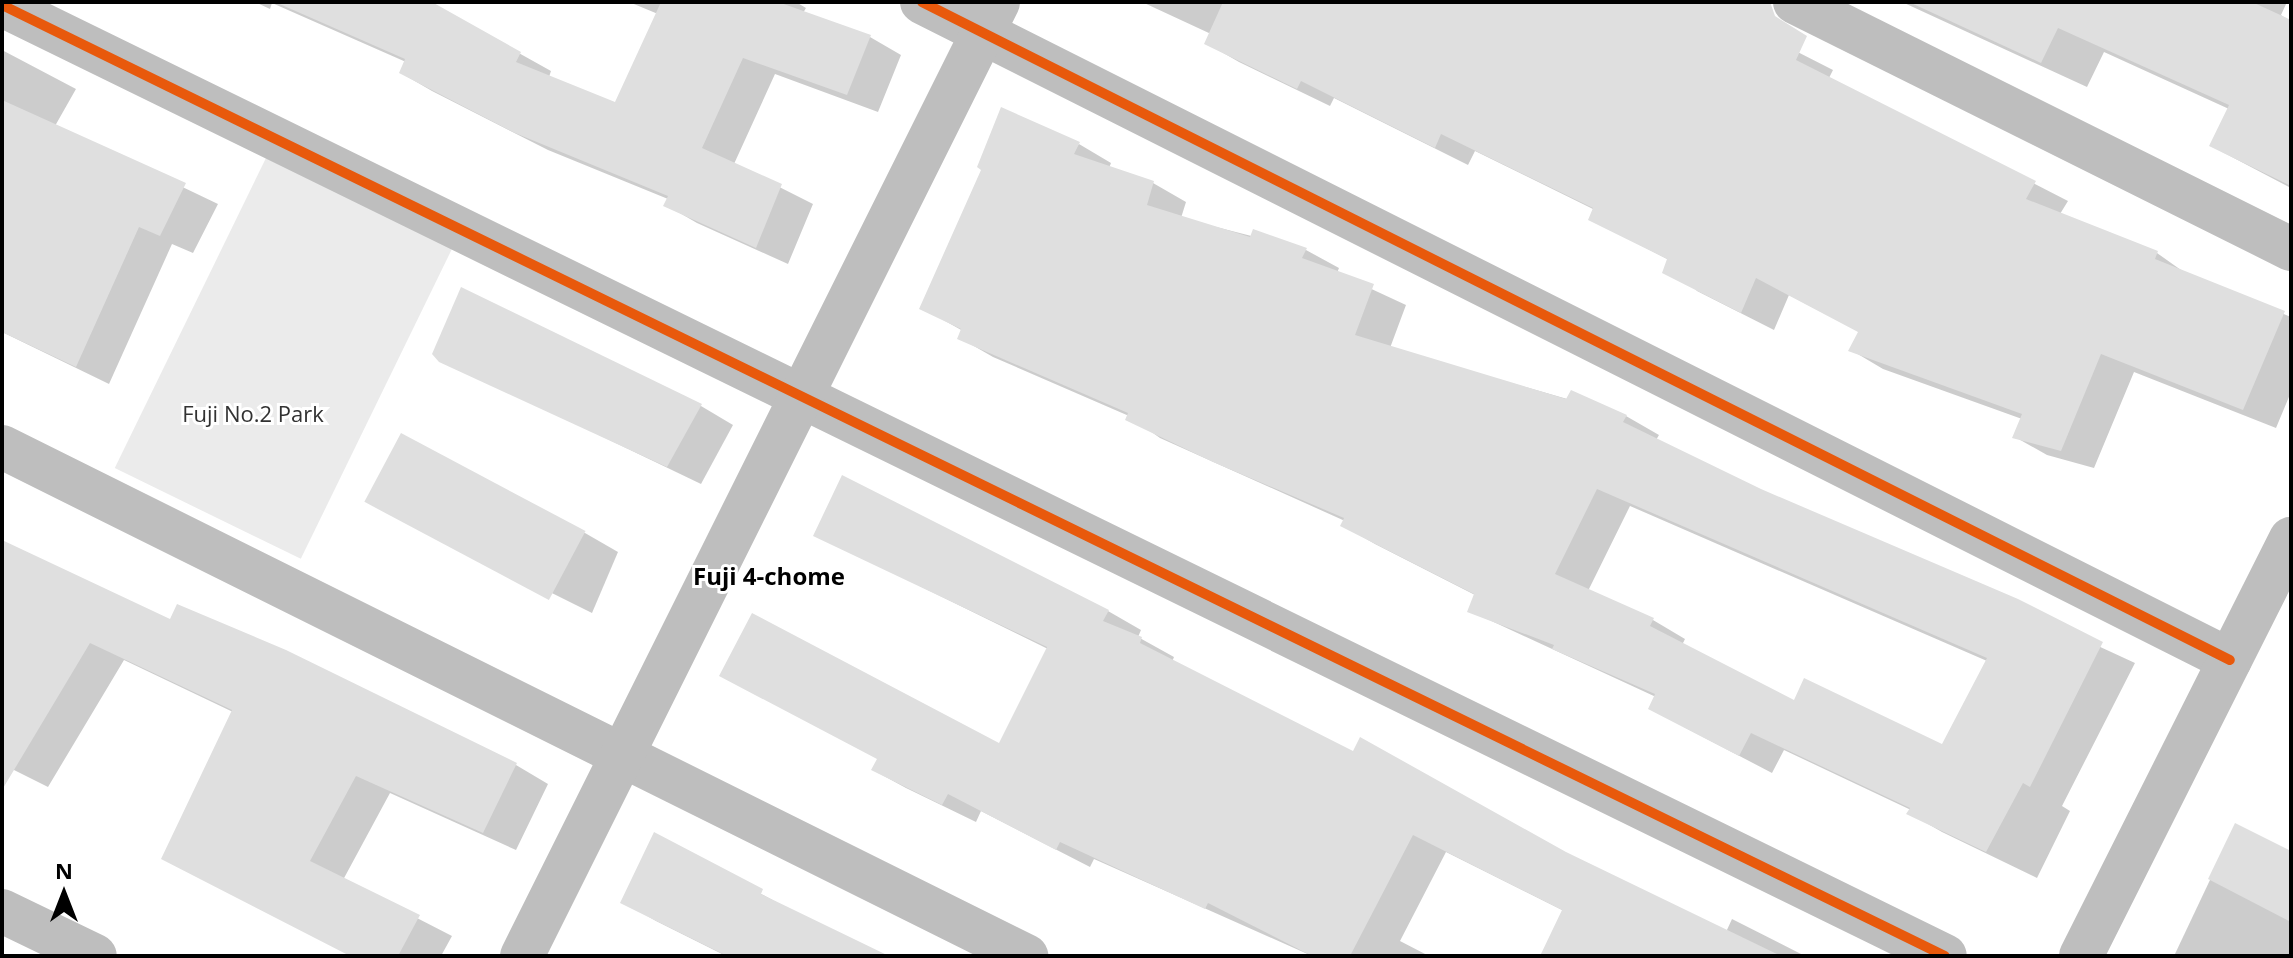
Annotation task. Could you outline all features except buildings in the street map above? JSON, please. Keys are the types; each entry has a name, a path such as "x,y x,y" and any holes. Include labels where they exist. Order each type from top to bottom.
{"street":[{"path":"922,2 991,17 2230,660"},
{"path":"1795,2 2291,249"},
{"path":"2,5 1945,956"},
{"path":"522,956 991,17"},
{"path":"2,447 1026,956"},
{"path":"2081,956 2291,539"},
{"path":"2,911 69,950"}],"green space":[{"name":"Fuji No.2 Park","path":"266,158 452,249 301,559 115,468"}],"cycle path":[{"path":"922,2 2230,660"},
{"path":"2,5 1945,956"}],"district":[{"name":"Fuji 4-chome","path":"769,576"}]}
